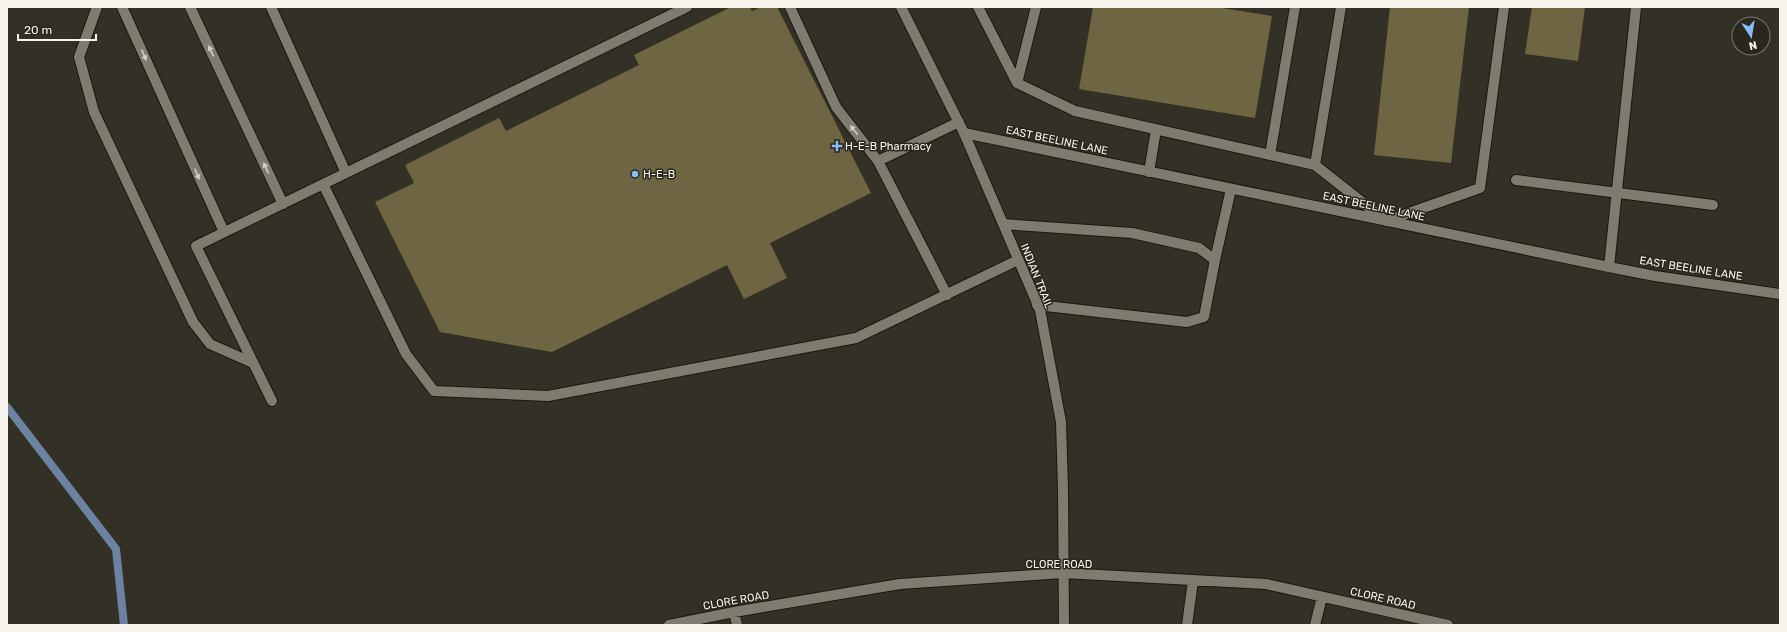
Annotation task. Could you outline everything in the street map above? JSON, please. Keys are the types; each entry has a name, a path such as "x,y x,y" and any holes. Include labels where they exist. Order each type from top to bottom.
{"street":[{"path":"97,7 79,56 94,112 193,322 210,344 253,363"},
{"path":"122,7 224,232"},
{"path":"190,7 283,204"},
{"path":"270,7 346,173"},
{"path":"272,401 196,246 687,7"},
{"path":"790,7 836,107 878,161 947,295"},
{"name":"INDIAN TRAIL","path":"901,7 959,122 1038,305 1061,422 1064,625"},
{"path":"978,7 1017,83 1075,111 1315,165 1386,221 1480,188 1504,7"},
{"path":"1017,83 1036,7"},
{"path":"1270,155 1295,7"},
{"path":"1315,165 1341,7"},
{"path":"1609,267 1636,7"},
{"path":"878,161 959,122"},
{"path":"1149,172 1156,130"},
{"name":"EAST BEELINE LANE","path":"964,133 1609,267 1655,276 1780,294"},
{"path":"1516,180 1713,205"},
{"path":"323,184 406,354 434,391 548,396 856,338 1018,260"},
{"path":"1038,305 1187,322 1204,318 1231,189"},
{"path":"1003,224 1132,234 1199,248 1215,260"},
{"name":"CLORE ROAD","path":"669,625 734,612 900,584 1063,573 1266,584 1448,625"},
{"path":"1187,625 1193,581"},
{"path":"1315,625 1322,596"},
{"path":"734,612 738,625"}],"building":[{"name":"H-E-B","path":"731,7 750,7 752,11 761,7 777,7 871,193 770,243 787,278 744,299 727,265 552,352 440,332 375,202 414,183 405,165 499,118 506,131 639,65 634,55"},
{"path":"1093,7 1216,7 1272,16 1255,118 1079,89"},
{"path":"1390,7 1469,7 1451,163 1374,155"},
{"path":"1532,7 1585,7 1578,61 1525,54"}],"waterway":[{"path":"7,407 116,549 124,625"}],"place":[{"name":"H-E-B Pharmacy","path":"837,146"},
{"name":"H-E-B","path":"635,174"}]}
